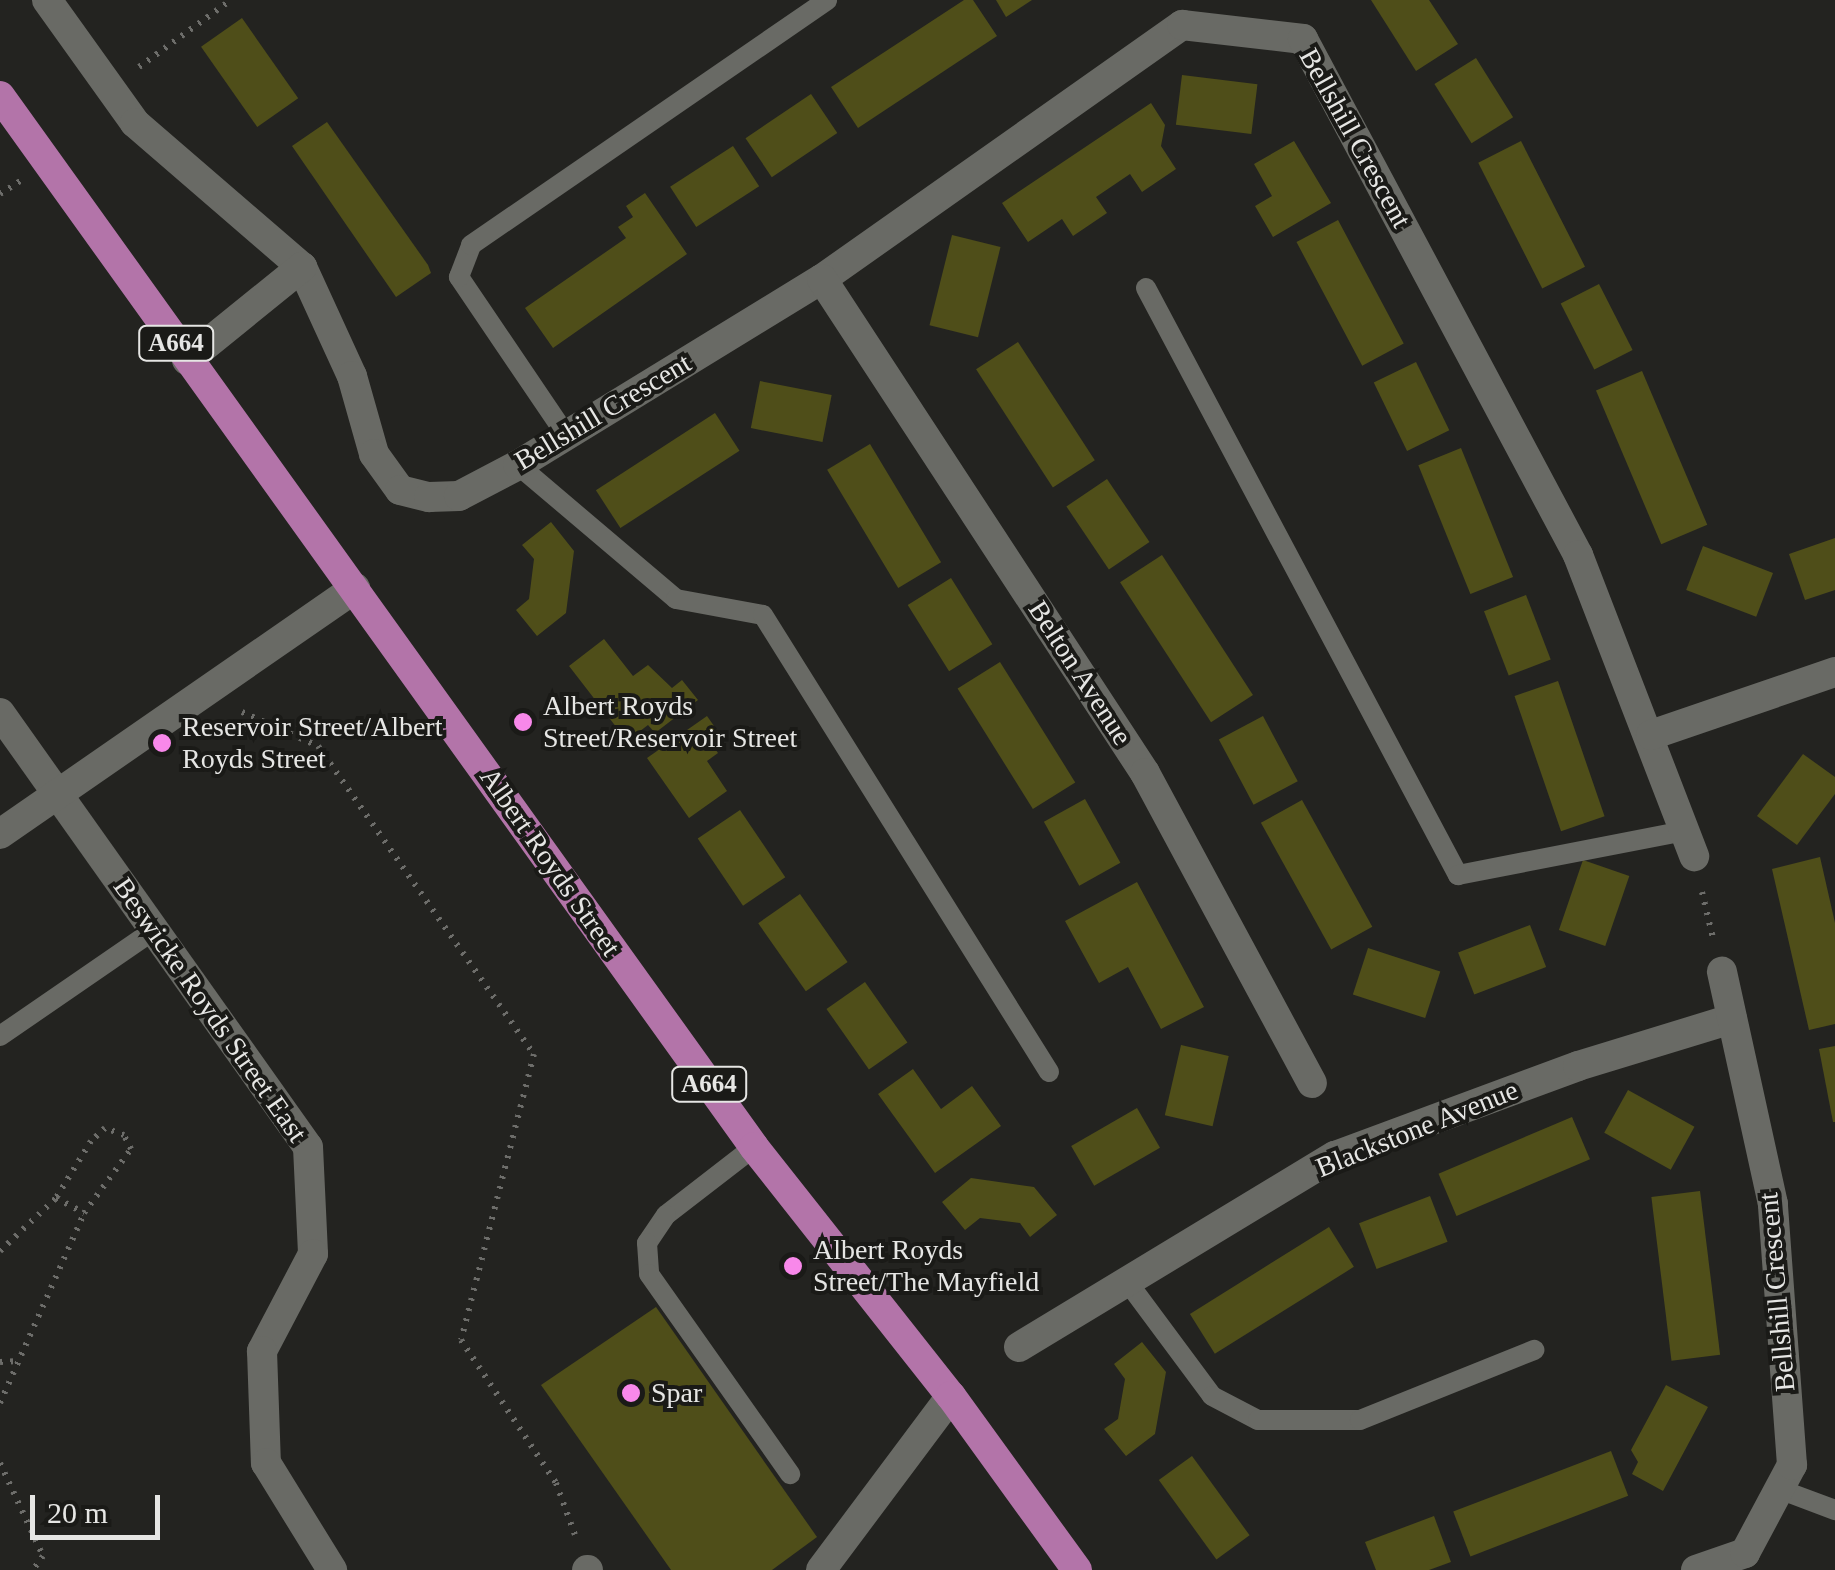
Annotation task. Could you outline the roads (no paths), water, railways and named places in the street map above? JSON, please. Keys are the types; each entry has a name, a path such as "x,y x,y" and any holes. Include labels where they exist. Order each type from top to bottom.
{"main road":[{"name":"Albert Royds Street","path":"0,96 754,1147 951,1396 1077,1570"}],"street":[{"path":"47,0 135,123 302,267 187,360"},
{"name":"Bellshill Crescent","path":"302,267 386,476 400,490 459,496 566,436 822,278 1182,25 1303,39 1578,555 1652,735 1689,844"},
{"name":"Belton Avenue","path":"822,278 1145,773 1312,1083"},
{"path":"0,834 355,588"},
{"path":"1652,735 1835,672"},
{"name":"Beswicke Royds Street East","path":"0,713 308,1147 313,1254 262,1351 266,1463 332,1570"},
{"name":"Bellshill Crescent","path":"1696,1570 1745,1553 1792,1465 1773,1204 1722,972"},
{"name":"Blackstone Avenue","path":"1020,1347 1335,1156 1578,1066 1732,1019"},
{"path":"821,1570 951,1396"}],"lane":[{"path":"566,436 460,277 465,254 827,0"},
{"path":"1146,288 1458,876 1689,844"},
{"path":"518,464 676,599 763,615 1048,1072"},
{"path":"0,1036 154,930"},
{"path":"754,1147 666,1215 647,1243 648,1274 790,1474"},
{"path":"1126,1280 1212,1396 1258,1420 1360,1420 1534,1350"},
{"path":"1779,1489 1835,1510"}],"place":[{"name":"Albert Royds Street/Reservoir Street","path":"523,722"},
{"name":"Reservoir Street/Albert Royds Street","path":"162,743"},
{"name":"Albert Royds Street/The Mayfield","path":"793,1266"},
{"name":"Spar","path":"631,1393"}]}
